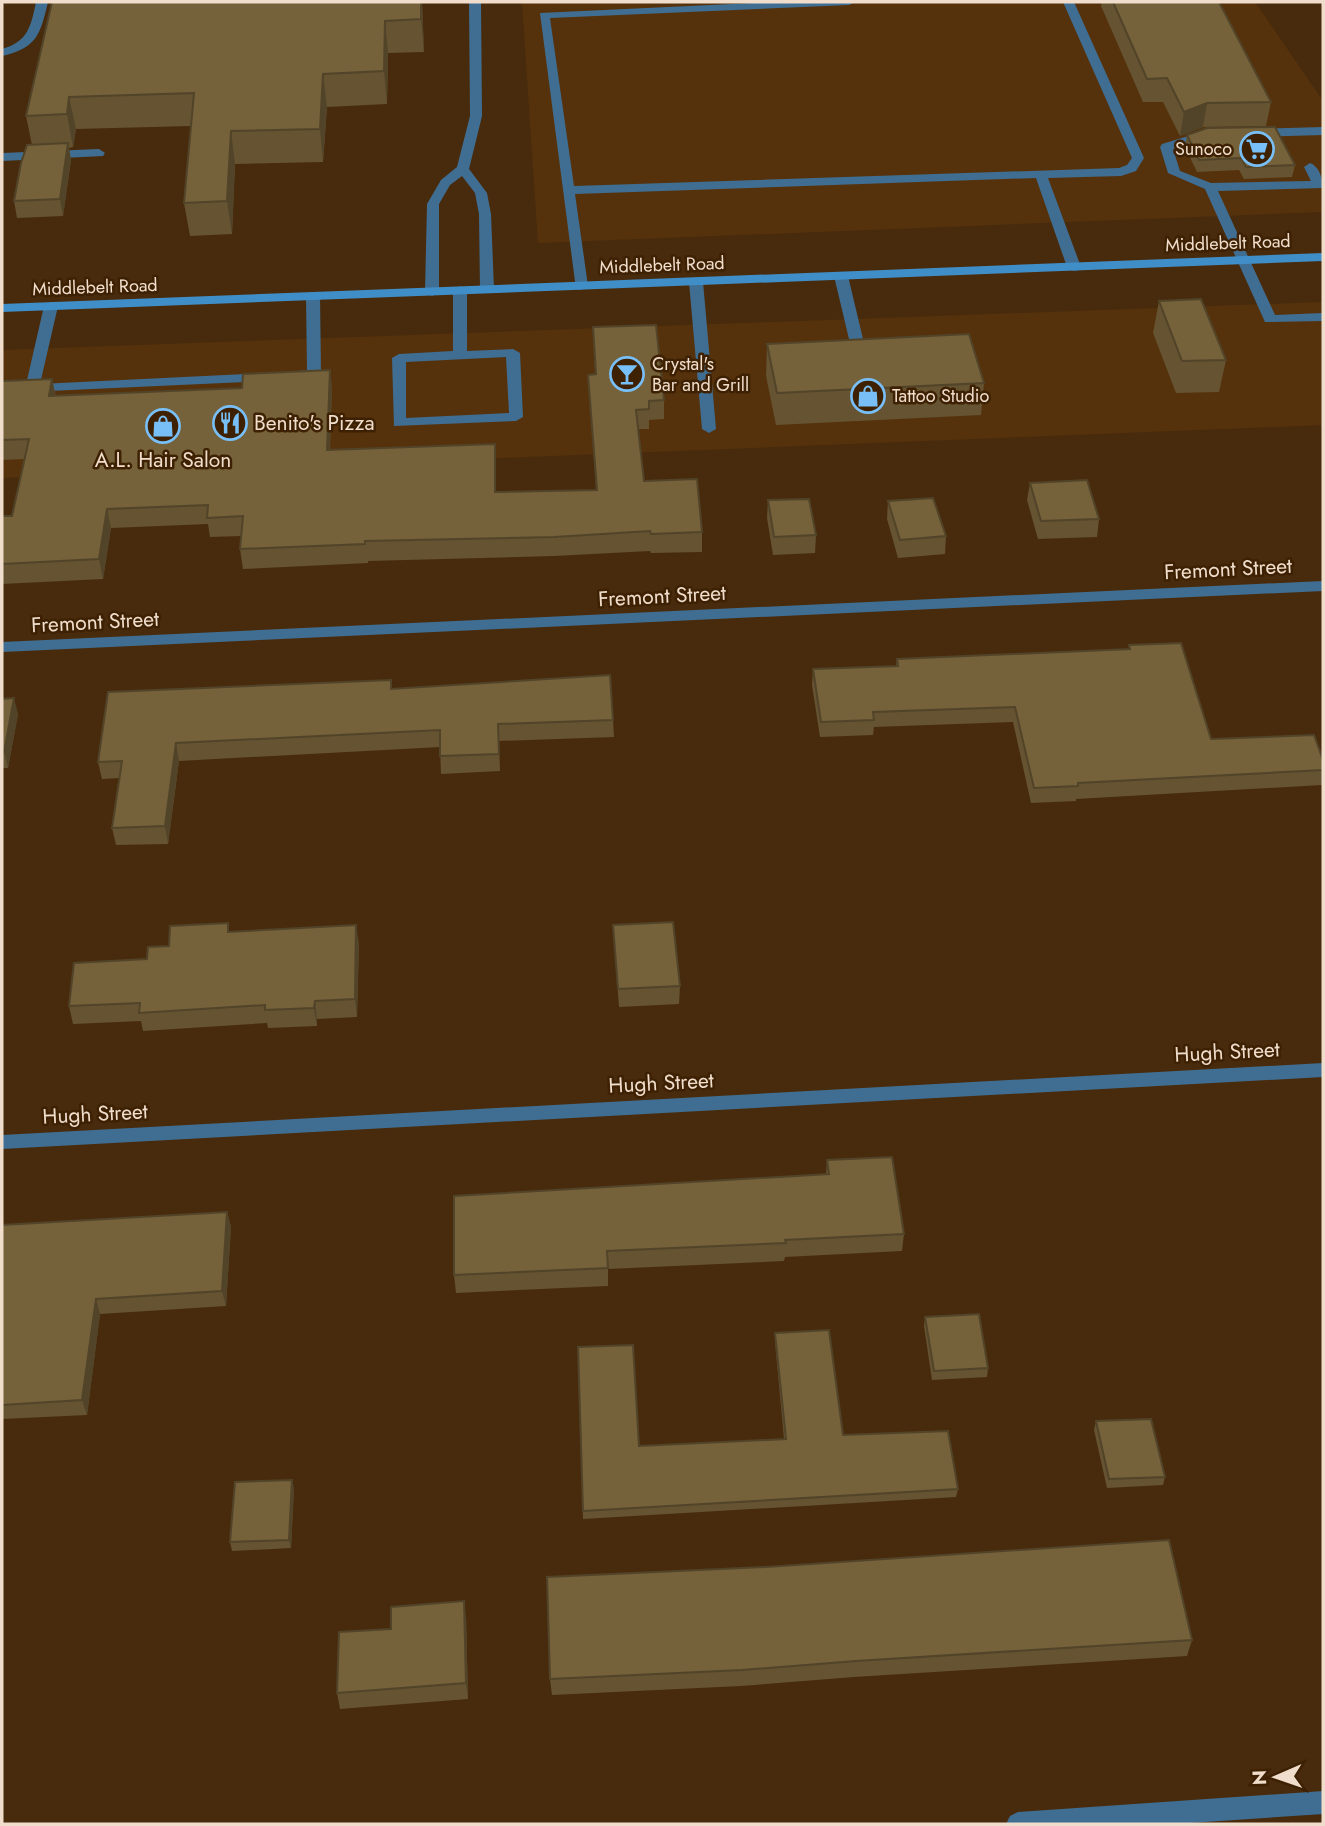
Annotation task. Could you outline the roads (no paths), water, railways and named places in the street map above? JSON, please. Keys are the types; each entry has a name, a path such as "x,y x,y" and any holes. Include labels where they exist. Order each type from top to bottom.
{"main road":[{"name":"Middlebelt Road","path":"2,308 1323,257"}],"street":[{"path":"2,53 25,46 32,40 42,2"},
{"path":"432,292 433,204 445,183 463,169 476,116 475,2"},
{"path":"543,2 581,286"},
{"path":"544,15 849,2"},
{"path":"568,190 1121,173 1132,168 1138,158 1069,2"},
{"path":"1241,133 1320,131 1323,145"},
{"path":"1292,132 1301,148"},
{"path":"1211,152 1209,134 1166,147 1174,173 1210,187 1321,184"},
{"path":"2,157 99,153"},
{"path":"1310,167 1321,184"},
{"path":"463,169 481,193 485,214 487,289"},
{"path":"1219,171 1226,187"},
{"path":"1041,175 1074,267"},
{"path":"1210,187 1270,319 1323,317"},
{"path":"841,276 856,339"},
{"path":"696,282 709,429"},
{"path":"460,290 460,355"},
{"path":"51,306 32,388 314,374 313,296"},
{"path":"513,353 516,417 399,422 399,358 460,355 513,353"},
{"name":"Fremont Street","path":"2,648 1323,586"},
{"name":"Hugh Street","path":"2,1142 1323,1070"},
{"path":"1018,1824 1323,1802"}],"place":[{"name":"Sunoco","path":"1257,149"},
{"name":"Crystal's Bar and Grill","path":"627,374"},
{"name":"Tattoo Studio","path":"868,396"},
{"name":"Benito's Pizza","path":"230,423"},
{"name":"A.L. Hair Salon","path":"163,426"}]}
